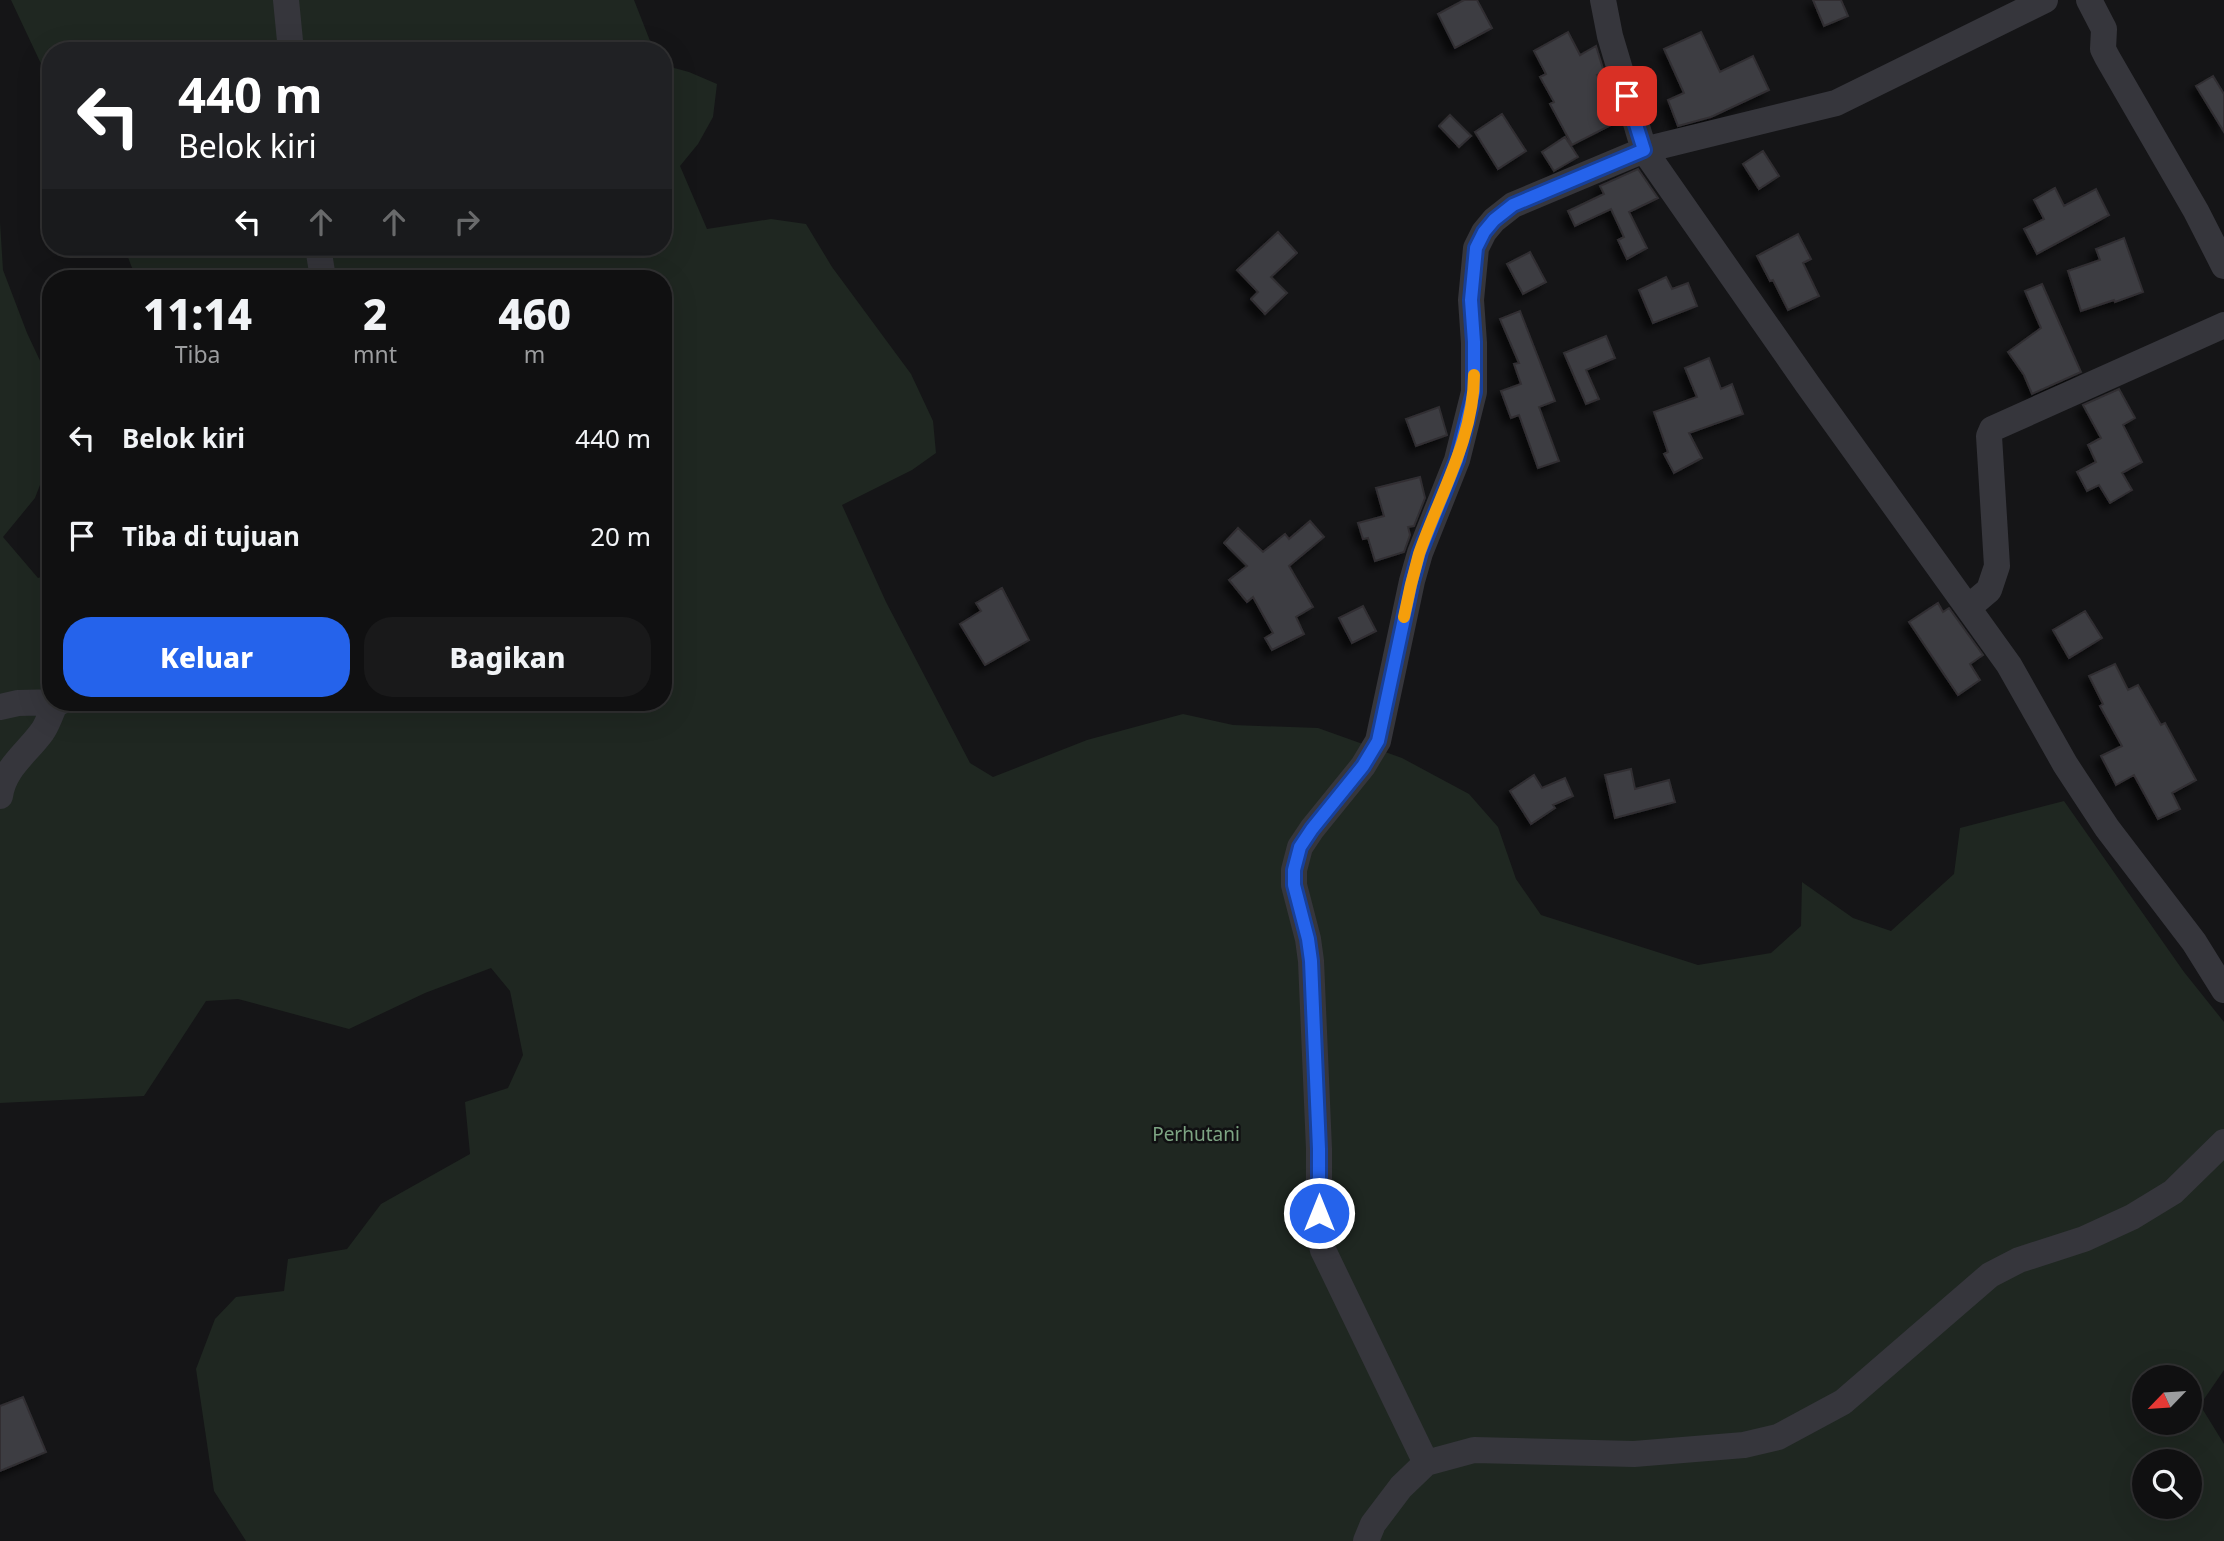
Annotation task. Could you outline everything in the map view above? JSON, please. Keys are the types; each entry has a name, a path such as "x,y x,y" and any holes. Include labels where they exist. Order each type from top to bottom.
{"street":[{"path":"286,0 290,42"},
{"path":"1603,0 1617,60 1644,150 1808,385 1969,607 2009,665 2065,764 2107,828 2194,942 2224,990"},
{"path":"1426,1463 1322,1250 1319,1234 1319,1149 1311,961 1294,885 1294,870 1300,847 1363,766 1378,741 1412,581 1420,552 1457,460 1474,392 1471,300 1476,248 1494,220 1513,205 1644,150 1836,103 2045,0"},
{"path":"2089,0 2104,29 2103,49 2107,57 2196,211 2224,266"},
{"path":"1969,607 1989,590 1997,566 1989,436 1992,429 2224,325"},
{"path":"0,707 42,702"},
{"path":"0,796 2,783 10,769 43,731 53,711"},
{"path":"1366,1541 1373,1524 1401,1487 1426,1463 1474,1450 1634,1454 1744,1445 1778,1437 1843,1402 1990,1275 2019,1260 2084,1239 2132,1217 2173,1192 2224,1142"}],"green space":[{"path":"11,0 634,0 650,42 42,42 42,66"},
{"name":"Perhutani","path":"672,67 689,72 717,84 713,117 698,144 680,166 707,229 771,219 806,224 832,267 911,374 933,421 936,453 912,470 842,505 886,602 970,763 993,777 1087,740 1183,714 1233,725 1318,728 1402,758 1469,794 1498,827 1516,879 1541,915 1698,965 1771,953 1801,926 1802,882 1853,918 1891,931 1954,874 1960,828 2064,801 2184,972 2224,1022 2224,1370 2202,1402 2202,1365 2132,1365 2132,1435 2202,1435 2202,1408 2224,1444 2224,1541 246,1541 214,1491 196,1369 215,1319 236,1297 284,1291 288,1259 347,1249 381,1204 470,1154 465,1102 508,1088 523,1055 510,991 491,968 425,993 349,1029 238,999 206,1001 144,1096 0,1103 0,222 3,270 42,365 42,480 35,498 3,537 38,578 42,577 42,711 672,711 672,270 133,270 127,256 672,256"}],"building":[{"path":"1464,0 1477,0 1492,28 1455,48 1438,14"},
{"path":"1813,0 1841,0 1848,16 1824,26"},
{"path":"1568,32 1580,55 1596,46 1604,72 1597,75 1614,105 1619,121 1572,145 1550,104 1554,102 1540,77 1546,74 1534,51"},
{"path":"1701,32 1720,72 1753,56 1769,90 1711,117 1678,126 1668,100 1684,93 1664,49"},
{"path":"2213,76 2224,94 2224,132 2196,86"},
{"path":"1502,114 1526,151 1498,169 1475,132"},
{"path":"1450,115 1471,136 1459,147 1439,126"},
{"path":"1565,137 1578,157 1554,171 1542,152"},
{"path":"1763,151 1779,176 1759,189 1743,164"},
{"path":"1638,169 1658,198 1629,212 1647,248 1627,259 1618,240 1624,237 1611,209 1575,226 1568,211 1604,194 1600,186"},
{"path":"2055,188 2064,206 2096,189 2109,215 2037,254 2024,229 2044,219 2034,200"},
{"path":"1278,232 1297,253 1271,277 1287,293 1265,314 1251,299 1258,292 1237,270"},
{"path":"1798,234 1811,259 1803,263 1819,296 1788,310 1757,256"},
{"path":"2124,238 2143,292 2081,311 2068,271 2100,260 2096,249"},
{"path":"1530,252 1546,282 1523,294 1507,264"},
{"path":"1666,277 1672,289 1688,283 1697,306 1653,323 1639,290"},
{"path":"2042,284 2081,372 2032,394 2024,375 2008,352 2041,328 2025,291"},
{"path":"1520,311 1555,401 1539,407 1559,461 1538,468 1519,415 1511,418 1501,391 1521,384 1514,364 1519,363 1500,319"},
{"path":"1606,336 1615,358 1586,370 1599,399 1586,404 1564,353"},
{"path":"1709,358 1721,389 1732,384 1743,414 1689,433 1702,458 1674,473 1664,454 1668,452 1654,412 1697,397 1685,368"},
{"path":"2119,389 2135,418 2123,425 2142,462 2122,473 2132,490 2110,503 2099,485 2087,491 2077,472 2096,462 2088,445 2101,438 2083,405"},
{"path":"1439,407 1447,435 1416,446 1406,419"},
{"path":"1420,477 1425,498 1414,526 1408,527 1410,535 1404,552 1375,561 1368,538 1363,539 1358,523 1384,516 1376,488"},
{"path":"1310,521 1324,537 1289,566 1313,607 1296,617 1304,634 1272,650 1265,638 1273,633 1253,597 1247,602 1229,580 1247,566 1224,543 1238,528 1263,552 1285,534 1289,539"},
{"path":"1002,588 1029,640 985,665 960,624 981,611 976,603"},
{"path":"1938,603 1943,612 1949,608 1983,655 1970,664 1980,680 1958,695 1909,622"},
{"path":"1363,606 1376,631 1352,643 1339,618"},
{"path":"2085,611 2102,638 2069,658 2053,630"},
{"path":"2115,664 2128,690 2138,685 2161,725 2165,723 2196,780 2172,793 2180,809 2158,819 2134,775 2116,785 2101,756 2122,746 2100,706 2103,704 2089,676"},
{"path":"1631,769 1635,789 1669,780 1675,802 1615,818 1605,775"},
{"path":"1534,775 1542,788 1565,778 1573,796 1553,805 1555,808 1531,824 1510,791"},
{"path":"23,1397 46,1452 0,1471 0,1406"}],"slow traffic":[{"path":"1404,617 1420,552 1457,460 1474,392 1474,375"}],"route":[{"path":"1319,1213 1311,961 1294,885 1294,870 1300,847 1363,766 1378,741 1412,581 1420,552 1457,460 1474,392 1471,300 1476,248 1494,220 1513,205 1644,150 1627,96"}]}
